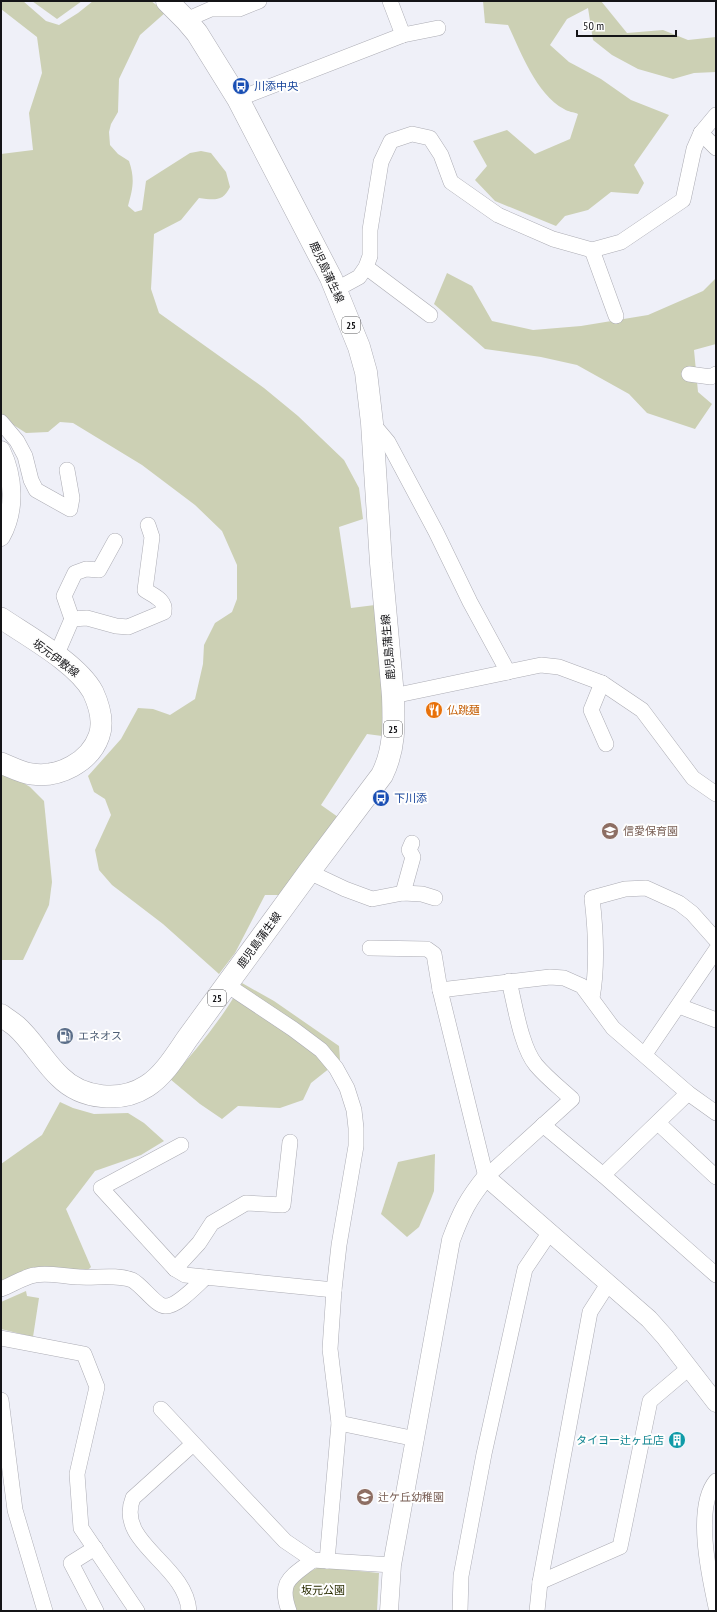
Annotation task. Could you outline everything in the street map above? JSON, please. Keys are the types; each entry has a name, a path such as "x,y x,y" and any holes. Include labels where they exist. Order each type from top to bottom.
{"main road":[{"name":"鹿児島蒲生線","path":"1,1015 17,1026 60,1078 76,1089 100,1096 124,1096 148,1085 183,1045 309,872 382,775 389,761 392,746 394,718 393,696 381,563 372,423 366,372 359,347 337,289 238,99 208,50 186,20 167,1"},
{"name":"坂元伊敷線","path":"1,618 79,673 98,704 101,722 100,735 88,753 67,769 56,773 32,774 1,763"}],"street":[{"path":"186,20 211,9 239,9 259,1"},
{"path":"390,1 403,35"},
{"path":"238,99 403,35 438,28"},
{"path":"337,289 359,277 366,268 370,256 370,230 381,162 392,141 412,134 430,138 441,155 451,182 498,216 553,239 592,250 621,242 682,200 694,149 701,133 716,115"},
{"path":"701,133 716,148"},
{"path":"592,250 616,316"},
{"path":"366,268 430,315"},
{"path":"690,374 711,377 716,374"},
{"path":"1,422 17,441 25,456 31,480 36,490 70,509 72,498 67,470"},
{"path":"372,423 388,442 436,532 470,602 508,672"},
{"path":"1,450 9,476 12,497 10,513 1,537"},
{"path":"72,619 87,618 116,626 128,627 164,612 165,608 163,602 146,590 152,537 148,525"},
{"path":"56,656 72,619 64,596 75,573 86,569 99,570 115,541"},
{"path":"393,696 541,665 559,667 602,683 642,710 693,778 716,794"},
{"path":"602,683 591,710 606,744"},
{"path":"403,893 413,857 410,850 412,843"},
{"path":"309,872 372,900 403,893 422,894 435,898"},
{"path":"592,998 595,982 596,946 592,898 626,888 646,888 679,902 692,913 716,940"},
{"path":"370,948 427,949 434,954 440,990 486,1177 649,1319 690,1368 716,1403"},
{"path":"645,1054 716,950"},
{"path":"440,990 550,977 564,978 582,986 613,1028 645,1054 688,1093 716,1113"},
{"path":"389,1611 392,1565 451,1240 460,1214 473,1193 486,1177 572,1100 536,1065 530,1055 525,1044 509,981"},
{"path":"227,985 293,1029 321,1050 336,1068 347,1088 354,1110 356,1146 339,1245 330,1349 339,1423 320,1561"},
{"path":"679,1006 716,1020"},
{"path":"603,1175 688,1093"},
{"path":"658,1123 716,1177"},
{"path":"543,1125 603,1175 716,1275"},
{"path":"175,1269 199,1243 212,1223 246,1203 283,1205 290,1142"},
{"path":"181,1145 101,1188 175,1269 185,1275 334,1290"},
{"path":"460,1611 462,1568 486,1446 525,1269 550,1232"},
{"path":"1,1289 34,1275 122,1278 132,1281 144,1288 163,1306 172,1306 206,1277"},
{"path":"537,1611 540,1582 590,1312 608,1284"},
{"path":"1,1338 84,1354 97,1387 77,1474 81,1528 138,1611"},
{"path":"540,1582 620,1548 650,1401 690,1368"},
{"path":"1,1400 15,1510 45,1611"},
{"path":"161,1409 285,1541 320,1561 392,1565"},
{"path":"339,1423 416,1439"},
{"path":"189,1611 188,1598 180,1584 169,1569 137,1536 130,1521 129,1508 133,1498 193,1444"},
{"path":"716,1481 704,1508 703,1528 716,1607"},
{"path":"95,1548 71,1563 96,1611"},
{"path":"289,1611 284,1593 287,1582 293,1574 320,1561"}],"green space":[{"path":"1,1 23,1 46,21 59,25 93,1 151,1 166,12 140,35 119,79 118,112 111,124 109,132 110,145 118,154 129,161 131,167 133,184 128,206 135,212 142,210 146,181 190,153 201,151 211,153 226,172 230,187 221,198 199,198 181,220 154,234 151,289 159,313 264,388 298,416 344,460 359,488 363,519 339,527 351,608 375,605 382,697 382,736 367,734 321,805 338,817 279,895 265,895 235,953 219,974 163,924 112,885 99,870 95,850 111,815 105,799 94,792 88,776 121,739 138,708 153,709 170,715 195,699 203,664 204,645 215,623 232,612 237,599 237,565 222,531 195,505 142,465 73,423 60,422 48,432 26,433 1,417 1,154 33,150 29,113 42,73 37,37 1,9"},
{"path":"32,1 82,1 57,19"},
{"path":"483,1 601,1 627,33 663,30 688,40 716,37 716,72 694,73 673,79 638,69 612,55 593,40 588,8 567,19 550,45 569,62 601,79 631,100 669,115 634,165 644,183 638,194 611,192 588,210 565,216 556,226 495,201 475,180 487,166 473,141 507,130 535,154 570,139 578,114 567,111 554,102 537,83 530,72 508,25 485,23"},
{"path":"447,273 472,286 492,321 533,330 581,326 648,315 703,291 716,278 716,344 694,350 698,392 712,404 695,429 647,413 629,394 577,365 541,357 485,349 434,304"},
{"path":"1,769 30,787 44,801 52,882 49,905 23,960 1,960"},
{"path":"242,983 274,1001 339,1046 340,1060 311,1083 303,1100 280,1108 238,1106 222,1119 200,1104 170,1079 227,1009"},
{"path":"60,1102 73,1108 94,1114 128,1113 144,1123 164,1141 141,1155 95,1171 66,1209 91,1267 87,1271 1,1285 1,1164 42,1135"},
{"path":"435,1154 434,1191 419,1227 407,1237 381,1214 398,1162"},
{"path":"26,1291 27,1296 39,1298 33,1337 1,1329 1,1302"},
{"name":"坂元公園","path":"319,1567 379,1573 377,1611 295,1611 290,1592 302,1576"}],"place":[{"name":"川添中央","path":"241,86"},
{"name":"仏跳麺","path":"434,710"},
{"name":"下川添","path":"381,798"},
{"name":"信愛保育園","path":"610,831"},
{"name":"エネオス","path":"65,1036"},
{"name":"タイヨー辻ヶ丘店","path":"677,1440"},
{"name":"辻ケ丘幼稚園","path":"365,1497"}]}
